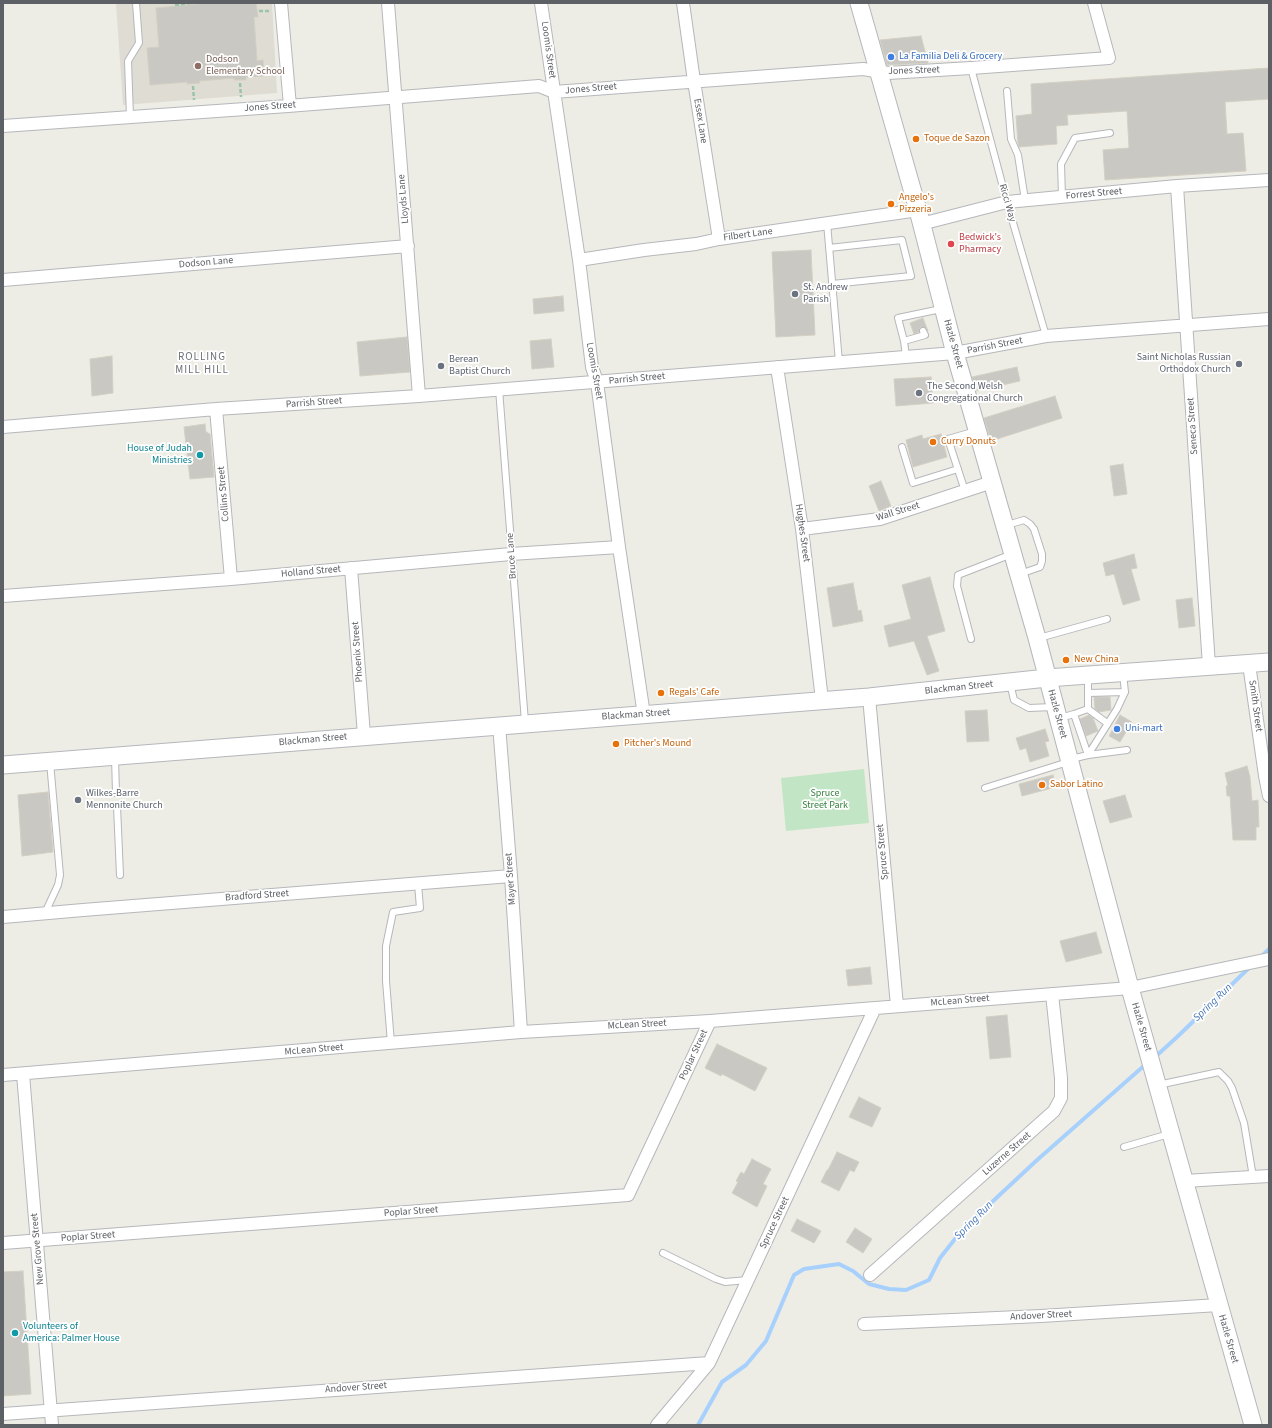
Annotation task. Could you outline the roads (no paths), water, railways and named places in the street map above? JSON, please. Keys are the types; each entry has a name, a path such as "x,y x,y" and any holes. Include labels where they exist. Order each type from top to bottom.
{"main road":[{"name":"Hazle Street","path":"858,3 1047,678 1062,713 1069,761 1152,1068 1253,1425"},
{"name":"Blackman Street","path":"3,764 869,697 1047,678 1269,662"}],"street":[{"name":"Lloyds Lane","path":"388,3 420,396"},
{"name":"Loomis Street","path":"541,3 579,260 592,368 597,382 619,547 644,715"},
{"name":"Essex Lane","path":"683,3 719,239"},
{"name":"Jones Street","path":"3,126 290,106 539,86 554,92 863,69 877,70 888,73 1109,58 1094,3"},
{"path":"277,7 290,106"},
{"name":"Forrest Street","path":"919,217 1025,200 1177,186 1269,180"},
{"name":"Seneca Street","path":"1177,186 1209,666"},
{"name":"Filbert Lane","path":"579,260 827,224 919,217"},
{"name":"Dodson Lane","path":"3,280 408,246"},
{"name":"Parrish Street","path":"3,427 216,409 420,396 955,353 1046,336 1269,319"},
{"name":"Hughes Street","path":"777,367 802,529 822,700"},
{"name":"Collins Street","path":"216,409 231,579"},
{"name":"Wall Street","path":"802,529 880,519 992,482"},
{"name":"Holland Street","path":"3,596 231,579 512,554 619,547"},
{"name":"Phoenix Street","path":"351,568 364,736"},
{"name":"Smith Street","path":"1249,664 1264,776 1269,796"},
{"name":"Spruce Street","path":"869,697 897,1006"},
{"name":"Mayer Street","path":"499,725 521,1032"},
{"name":"Bradford Street","path":"3,917 511,876"},
{"name":"McLean Street","path":"3,1076 521,1032 710,1021 1130,988 1269,959"},
{"name":"Luzerne Street","path":"870,1275 1054,1111 1061,1098 1061,1078 1052,994"},
{"name":"Spruce Street","path":"657,1425 709,1363 875,1008"},
{"name":"Poplar Street","path":"3,1243 628,1195 710,1021"},
{"name":"New Grove Street","path":"23,1074 52,1425"},
{"path":"1184,1181 1269,1176"},
{"name":"Andover Street","path":"864,1324 1041,1316 1219,1305"},
{"name":"Andover Street","path":"3,1414 709,1363"}],"lane":[{"path":"130,117 128,61 139,43 136,3"},
{"name":"Ricci Way","path":"971,68 1007,202 1046,336"},
{"path":"1007,91 1011,139 1018,155 1025,200"},
{"path":"1062,197 1060,164 1075,138 1110,133"},
{"path":"827,224 839,362"},
{"path":"829,248 902,240 911,276 832,284"},
{"path":"906,357 904,341 898,318 911,318 943,308"},
{"path":"904,341 916,336 925,335 923,331"},
{"name":"Bruce Lane","path":"499,389 525,723"},
{"path":"965,491 948,439 977,430"},
{"path":"902,447 913,483 958,469"},
{"path":"1004,525 1024,520 1030,524 1034,529 1042,554 1040,566 1018,575"},
{"path":"971,639 957,586 958,575 1012,554"},
{"path":"1037,638 1107,619"},
{"path":"1088,755 1106,723 1117,709 1124,692 1123,673"},
{"path":"1088,675 1088,709"},
{"path":"1010,682 1014,700 1029,708 1062,713 1088,709 1106,723"},
{"path":"1088,693 1124,692"},
{"path":"1062,713 1088,755"},
{"path":"985,788 1088,755 1127,750"},
{"path":"115,756 116,793"},
{"path":"45,913 58,885 60,875 50,761"},
{"path":"117,806 120,875"},
{"path":"391,1043 390,1014 386,981 386,946 394,912 420,908 418,884"},
{"path":"1157,1085 1219,1072 1228,1081 1232,1088 1244,1123 1253,1177"},
{"path":"1124,1147 1171,1134"},
{"path":"663,1254 725,1282 748,1280"}],"waterway":[{"name":"Spring Run","path":"1261,957 1269,949"},
{"name":"Spring Run","path":"1155,1057 1251,966"},
{"name":"Spring Run","path":"698,1425 722,1382 746,1365 766,1341 794,1275 804,1269 839,1264 853,1271 869,1284 889,1289 906,1290 929,1280 940,1258 962,1230 1036,1161 1146,1064"}],"place":[{"name":"La Familia Deli & Grocery","path":"891,57"},
{"name":"Dodson Elementary School","path":"198,66"},
{"name":"Toque de Sazon","path":"916,139"},
{"name":"Angelo's Pizzeria","path":"891,204"},
{"name":"Bedwick's Pharmacy","path":"951,244"},
{"name":"St. Andrew Parish","path":"795,294"},
{"name":"Saint Nicholas Russian Orthodox Church","path":"1239,364"},
{"name":"Berean Baptist Church","path":"441,366"},
{"name":"The Second Welsh Congregational Church","path":"919,393"},
{"name":"Curry Donuts","path":"933,442"},
{"name":"House of Judah Ministries","path":"200,455"},
{"name":"New China","path":"1066,660"},
{"name":"Regals' Cafe","path":"661,693"},
{"name":"Uni-mart","path":"1117,729"},
{"name":"Pitcher's Mound","path":"616,744"},
{"name":"Sabor Latino","path":"1042,785"},
{"name":"Wilkes-Barre Mennonite Church","path":"78,800"},
{"name":"Volunteers of America: Palmer House","path":"15,1333"}],"district":[{"name":"ROLLING MILL HILL","path":"202,364"}],"park label":[{"name":"Spruce Street Park","path":"825,800"}]}
